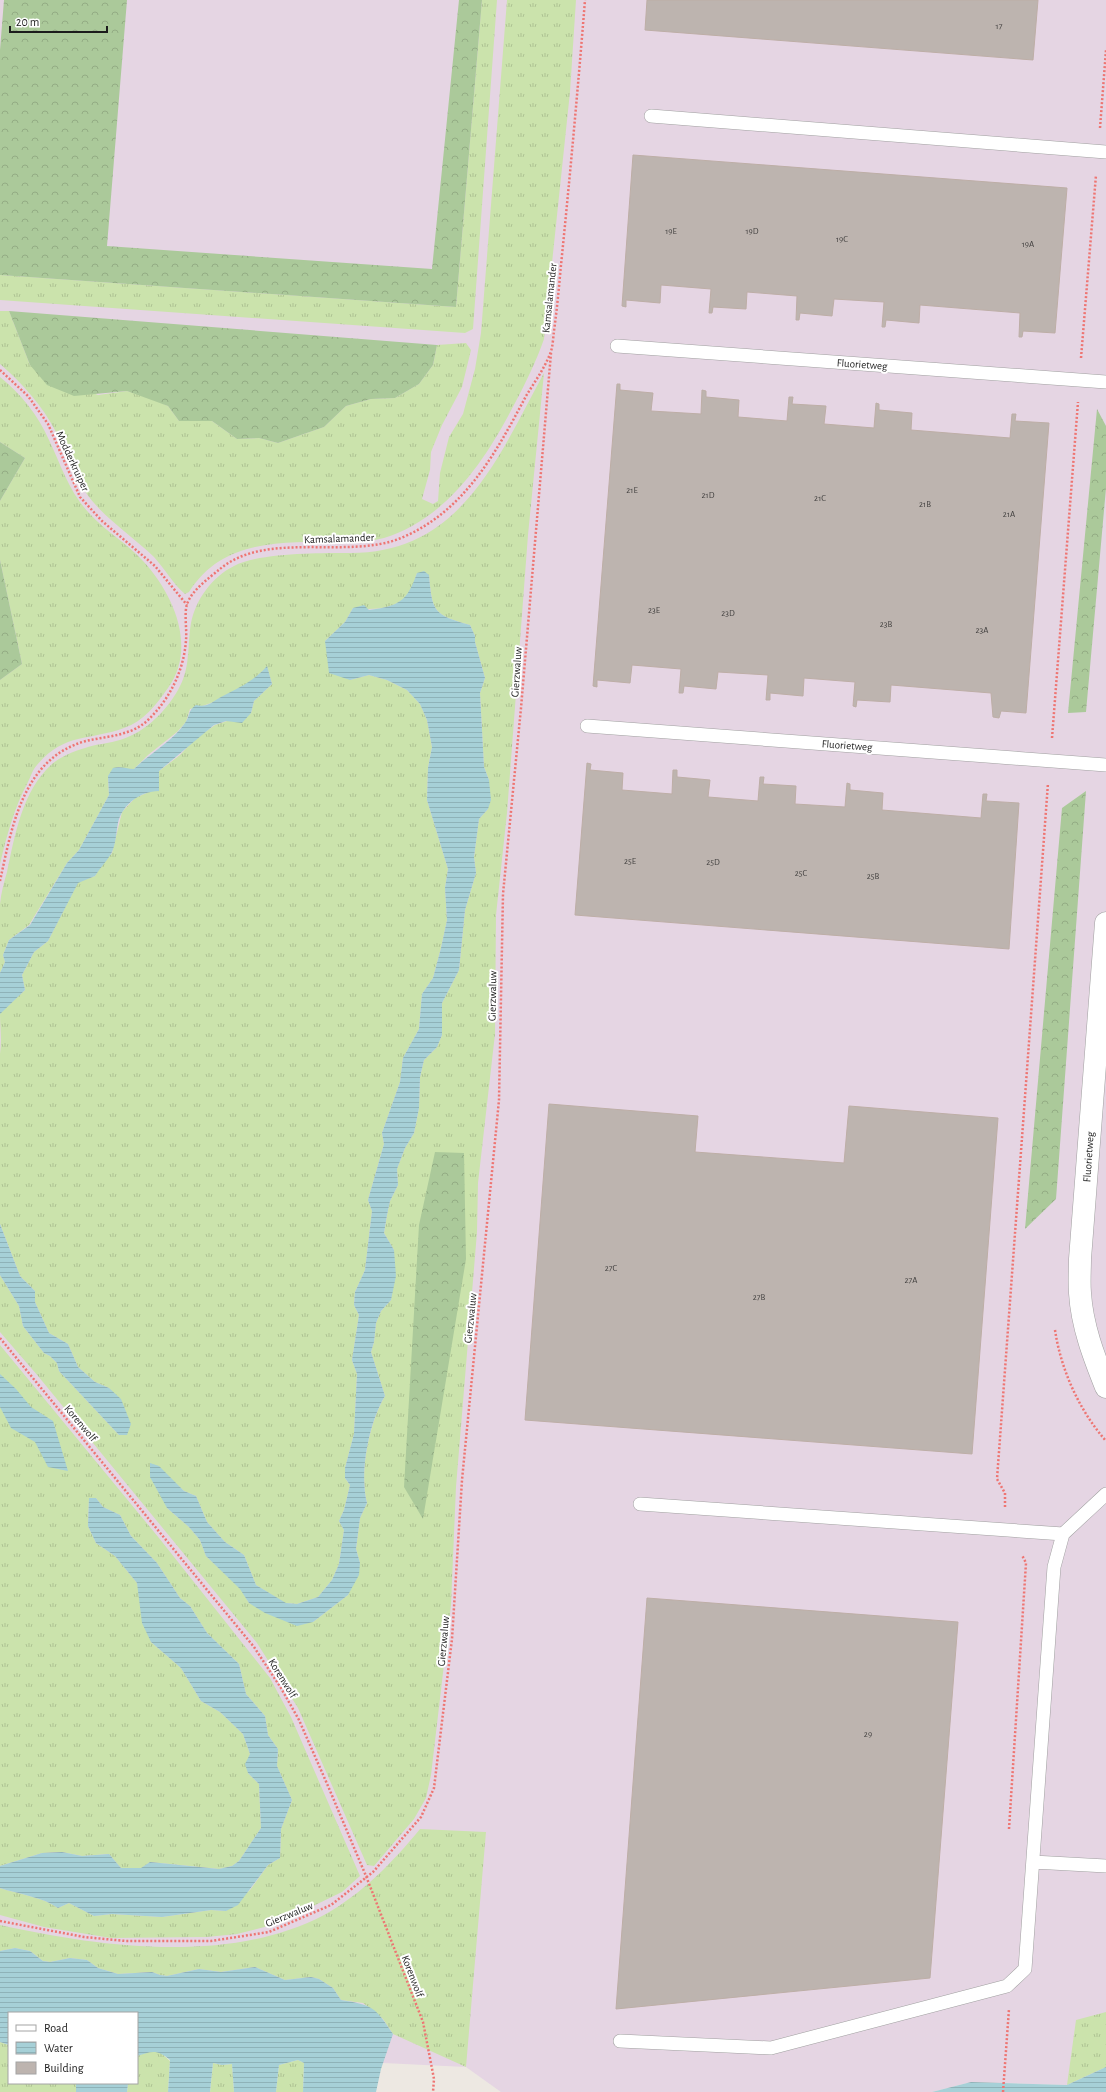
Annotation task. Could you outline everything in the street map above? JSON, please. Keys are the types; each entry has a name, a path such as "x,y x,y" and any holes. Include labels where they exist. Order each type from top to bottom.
{"street":[{"name":"Fluorietweg","path":"1106,923 1080,1259 1080,1293 1086,1331 1106,1387"}],"lane":[{"path":"651,116 1102,152"},
{"name":"Fluorietweg","path":"617,346 1106,382"},
{"name":"Fluorietweg","path":"587,726 1106,765"},
{"path":"620,2041 771,2048 1007,1986 1025,1970 1054,1567 1063,1534 1106,1494"},
{"path":"640,1504 1063,1534"},
{"path":"1033,1862 1106,1866"}],"path":[{"name":"Kamsalamander","path":"187,605 202,584 223,566 244,556 266,550 384,544 427,526 466,491 487,466 551,353 576,122 585,0"},
{"path":"1009,1830 1026,1562 1006,1529 1004,1493 997,1479 1050,761 1080,380 1102,152 1106,50"},
{"name":"Gierzwaluw","path":"0,1921 84,1937 126,1941 211,1941 269,1932 331,1905 373,1872 421,1818 434,1788 451,1647 462,1480 499,1100 503,894 521,708 551,353"},
{"name":"Modderkruiper","path":"0,370 28,396 48,424 80,497 102,520 155,566 187,605"},
{"path":"0,881 17,811 43,765 62,750 85,742 127,733 146,721 168,697 182,666 186,640 187,605"},
{"name":"Korenwolf","path":"0,1338 254,1647 281,1688 299,1720 328,1786 366,1876 423,2022 434,2079 433,2092"},
{"path":"1003,2092 1009,2011 1007,1986"}],"shaded area":[{"path":"0,0 1106,0 1106,2067 1067,2085 971,2082 932,2092 501,2092 466,2067 138,2051 138,2012 8,2012 0,2045"}],"green space":[{"path":"4,0 127,0 107,246 432,269 459,0 482,0 456,307 0,275 0,50"},
{"path":"482,0 497,0 473,329 465,333 0,300 0,275 456,307"},
{"path":"507,0 576,0 570,92 544,339 531,372 504,424 478,465 463,484 446,501 407,529 384,538 374,540 299,542 257,547 237,552 220,561 203,574 189,592 185,594 154,557 99,509 91,500 80,483 51,422 45,413 24,387 0,364 0,311 9,311 30,365 98,395 127,391 148,397 168,406 179,421 212,421 237,439 259,438 278,443 324,427 346,406 371,399 395,398 419,384 433,365 437,345 466,343 471,350 462,387 442,425 431,452 430,470 422,499 433,504 438,501 440,473 449,437 463,414 475,369 481,333"},
{"path":"9,311 437,345 433,365 419,384 395,398 371,399 346,406 324,427 278,443 259,438 237,439 212,421 179,421 168,406 127,391 74,396 47,385 30,365"},
{"path":"544,373 528,535 507,813 496,915 495,1034 478,1183 477,1232 456,1487 451,1605 431,1775 426,1798 414,1819 374,1866 367,1865 298,1708 257,1643 38,1376 0,1332 0,1275 19,1306 23,1326 44,1353 50,1356 57,1363 59,1371 119,1435 109,1388 95,1382 78,1367 68,1344 49,1333 35,1302 35,1291 20,1276 0,1224 0,1013 25,990 22,975 34,952 48,941 78,882 95,876 102,864 112,853 122,812 135,798 151,791 159,771 180,755 195,739 215,725 251,713 254,701 272,684 267,667 250,683 234,693 212,703 190,709 186,722 177,732 148,755 134,769 118,767 108,776 109,795 79,850 67,863 29,925 9,940 3,955 5,962 0,973 0,904 13,843 21,814 33,787 52,764 67,754 126,738 144,728 160,715 173,699 185,673 193,614 201,597 219,576 234,566 258,558 321,553 347,553 386,549 419,538 447,519 471,495 492,467 510,437","holes":["417,573 429,575 432,597 437,610 442,615 470,625 475,636 475,642 485,678 480,693 484,767 489,780 488,809 479,819 474,857 476,873 465,910 459,970 442,1003 442,1035 437,1047 424,1060 420,1077 419,1108 414,1133 405,1148 397,1169 398,1185 390,1201 387,1215 384,1233 394,1250 391,1300 381,1311 376,1323 374,1342 371,1352 385,1396 374,1420 367,1448 364,1477 367,1503 360,1518 356,1549 360,1563 348,1595 313,1622 249,1603 241,1589 206,1556 200,1540 189,1527 167,1508 172,1480 184,1491 196,1496 207,1522 225,1542 244,1555 256,1585 285,1603 297,1604 318,1597 332,1580 339,1564 344,1530 339,1521 344,1510 350,1485 345,1478 345,1468 354,1434 357,1374 352,1360 359,1315 354,1305 355,1292 365,1270 372,1211 368,1200 384,1144 382,1133 400,1082 403,1058 419,1029 422,994 433,978 441,948 447,920 445,888 448,869 427,800 428,768 432,747 427,720 420,704 407,690 387,680 369,675 350,680 325,641 345,622 353,608 373,609 393,605 407,596 411,590"]},
{"path":"0,377 15,390 40,422 66,478 82,505 102,526 138,555 155,575 172,606 178,622 181,639 181,656 177,672 168,688 144,717 124,728 68,742 47,754 33,771 23,792 8,832 0,864 0,680 22,664 0,560 0,501 25,458 0,442"},
{"path":"1097,409 1106,426 1106,488 1086,712 1068,713"},
{"path":"0,442 25,458 0,501"},
{"path":"0,560 22,664 0,680"},
{"path":"1086,791 1056,1199 1025,1229 1062,808"},
{"path":"435,1152 464,1153 466,1259 423,1519 404,1487 419,1225"},
{"path":"0,1345 159,1538 270,1678 291,1717 360,1876 342,1892 276,1924 237,1934 207,1937 111,1938 44,1927 0,1915 0,1888 38,1898 58,1908 69,1903 94,1916 112,1914 162,1917 211,1910 226,1911 250,1890 268,1865 280,1858 281,1829 292,1800 277,1766 278,1749 268,1735 265,1716 246,1694 239,1664 207,1633 190,1606 180,1598 157,1563 131,1536 120,1515 103,1507 96,1498 89,1499 88,1526 96,1543 115,1556 137,1583 151,1642 181,1668 201,1701 220,1712 243,1734 250,1754 248,1773 259,1784 261,1828 239,1861 232,1866 219,1869 150,1862 142,1868 121,1868 109,1854 82,1856 62,1852 42,1853 0,1866"},
{"path":"420,1829 486,1832 466,2067 393,2034 383,2019 363,2003 341,2000 333,1988 319,1979 311,1977 285,1980 255,1967 221,1972 199,1969 167,1976 152,1972 118,1974 98,1968 87,1960 70,1958 50,1962 43,1961 30,1951 15,1948 0,1951 0,1925 79,1940 121,1945 164,1947 206,1946 247,1941 287,1931 324,1915 338,1907 364,1887 388,1865"},
{"path":"1106,2012 1106,2067 1067,2085 1076,2020"},
{"path":"0,2042 8,2045 8,2084 76,2084 76,2092 0,2092"},
{"path":"150,2051 160,2052 170,2061 168,2092 127,2092 128,2084 138,2084 138,2056"},
{"path":"298,2060 304,2063 303,2092 276,2092 279,2065"},
{"path":"213,2063 222,2065 232,2064 234,2092 210,2092"}],"water":[{"path":"424,571 429,575 432,597 437,610 442,615 470,625 475,636 475,642 485,678 480,693 484,767 489,780 491,800 488,809 479,819 474,857 476,873 465,910 459,970 442,1003 442,1035 437,1047 424,1060 420,1077 419,1108 414,1133 405,1148 397,1169 398,1185 390,1201 387,1215 384,1233 394,1250 396,1276 391,1300 381,1311 376,1323 374,1342 371,1352 385,1396 374,1419 367,1448 364,1477 367,1503 360,1518 356,1549 360,1563 359,1575 348,1595 313,1622 297,1626 265,1613 249,1603 240,1589 206,1556 200,1540 189,1527 167,1508 150,1477 150,1463 159,1466 184,1491 196,1496 207,1522 225,1542 244,1555 256,1585 286,1603 297,1604 318,1597 332,1580 339,1564 344,1530 339,1521 344,1510 350,1485 345,1478 345,1468 354,1434 357,1374 352,1360 359,1315 354,1305 355,1292 365,1270 372,1211 368,1200 384,1144 382,1133 400,1082 403,1058 419,1029 422,994 433,978 441,948 447,920 445,888 448,869 427,800 428,768 432,747 427,720 420,704 407,690 387,680 369,675 350,680 329,673 325,641 345,622 353,608 364,605 369,610 395,604 406,596 417,573"},
{"path":"267,666 272,684 254,701 251,713 242,723 226,721 214,725 159,771 159,791 145,793 139,796 123,810 118,823 115,843 111,854 95,876 78,883 48,941 34,952 22,975 25,990 0,1014 0,973 5,962 3,955 9,940 30,925 67,863 79,850 109,795 108,776 113,768 121,767 134,769 180,729 187,720 193,707 196,705 203,706 209,704 240,687 257,676"},
{"path":"0,1224 20,1276 35,1291 35,1302 49,1333 68,1344 78,1367 95,1382 109,1388 121,1399 131,1424 127,1435 119,1435 59,1371 57,1363 50,1356 44,1353 23,1326 19,1306 0,1275"},
{"path":"0,1374 16,1389 31,1407 53,1421 68,1471 48,1467 35,1442 11,1428 0,1407"},
{"path":"89,1498 96,1498 103,1507 120,1515 131,1536 157,1563 180,1598 190,1606 207,1633 239,1664 246,1694 265,1716 268,1735 278,1749 277,1766 292,1800 281,1829 280,1858 268,1865 238,1905 226,1911 211,1910 162,1917 112,1914 94,1916 69,1903 58,1908 38,1898 0,1888 0,1866 42,1853 62,1852 82,1856 109,1854 121,1868 141,1868 150,1862 219,1869 232,1866 239,1861 261,1828 259,1784 248,1773 245,1764 250,1754 243,1734 220,1712 201,1701 181,1668 151,1642 142,1623 137,1583 115,1556 96,1543 88,1526"},
{"path":"15,1948 30,1951 43,1961 50,1962 70,1958 87,1960 98,1968 118,1974 152,1972 167,1976 199,1969 221,1972 255,1967 285,1980 311,1977 319,1979 333,1988 341,2000 367,2006 372,2009 382,2018 393,2034 381,2069 376,2092 303,2092 304,2063 298,2060 279,2065 276,2092 234,2092 232,2064 222,2065 213,2063 210,2092 168,2092 170,2060 161,2054 154,2052 138,2056 138,2012 8,2012 8,2045 0,2042 0,1951"},
{"path":"1106,2067 1106,2092 932,2092 971,2082 1067,2085"},
{"path":"76,2084 128,2084 127,2092 76,2092"}],"building":[{"path":"647,0 1038,0 1033,60 645,30"},
{"path":"633,155 1067,188 1055,333 1023,331 1022,337 1019,337 1020,313 920,305 919,323 886,320 885,327 882,327 884,302 834,299 832,316 800,313 799,320 796,320 797,296 747,292 746,309 713,307 712,313 709,313 711,289 661,285 660,303 626,300 626,307 622,306"},
{"path":"617,384 620,384 620,390 653,393 651,411 701,414 702,390 706,391 706,397 739,400 738,417 787,421 789,397 793,397 792,404 826,406 824,424 874,428 876,403 879,404 879,410 912,413 911,430 1010,438 1012,414 1016,414 1015,421 1049,423 1026,713 1001,711 999,718 993,717 991,693 891,685 890,702 857,700 856,707 853,706 855,682 804,678 803,696 770,693 770,700 766,700 768,675 718,672 716,689 684,686 683,693 679,693 681,669 632,665 630,683 597,680 597,687 593,686"},
{"path":"587,763 591,764 590,770 623,773 622,790 672,794 673,770 677,770 677,777 710,780 708,797 758,801 760,777 764,777 763,784 796,786 795,804 845,807 847,783 850,784 850,790 883,793 882,810 981,818 983,794 987,794 986,801 1019,803 1009,949 575,915"},
{"path":"549,1104 698,1116 695,1152 844,1163 849,1106 998,1118 972,1454 525,1420"},
{"path":"647,1598 958,1622 930,1978 616,2009"}]}
